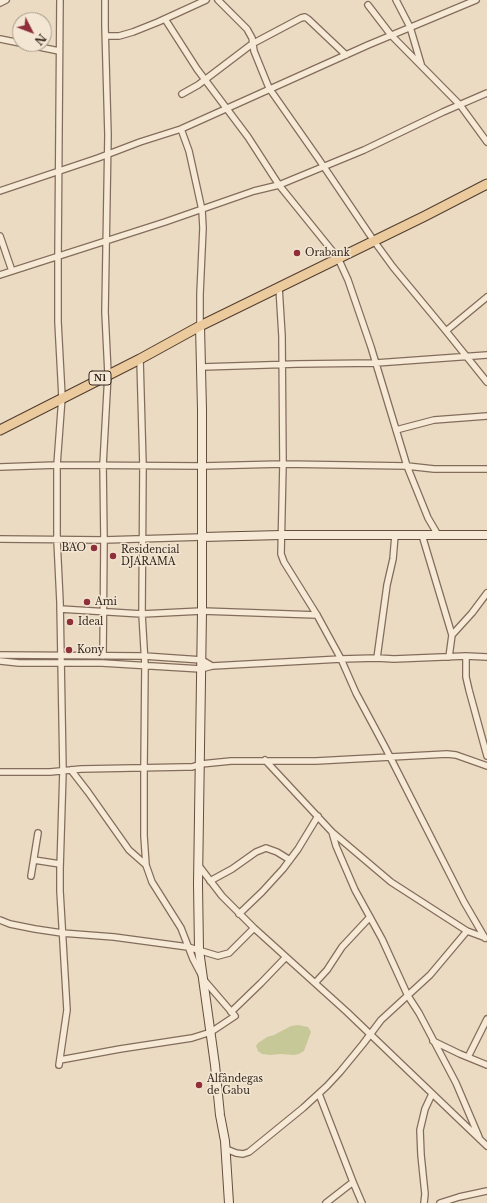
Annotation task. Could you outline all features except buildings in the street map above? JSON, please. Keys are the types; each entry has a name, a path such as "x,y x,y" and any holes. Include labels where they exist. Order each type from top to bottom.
{"main road":[{"name":"N1","path":"0,430 62,397 140,359 200,326 487,184"},
{"path":"200,326 202,367 202,660 198,866 199,950 211,1032 220,1115 226,1149 229,1203"},
{"path":"202,537 282,535 487,535"}],"street":[{"path":"0,3 6,0"},
{"path":"60,0 58,257 59,336 62,397 57,465 57,540 60,609 63,771 60,864 62,933 67,1010 60,1062 120,1049 192,1038 211,1032 235,1016 204,980 188,947 181,928 152,882 146,865 144,836 145,665 142,614 140,359"},
{"path":"103,656 103,466 108,374 105,331 108,155 105,0"},
{"path":"106,36 119,36 133,32 206,0"},
{"path":"218,0 247,29 269,88 374,241 393,267 487,382"},
{"path":"396,0 410,27 421,64"},
{"path":"0,192 108,155 140,142 181,129 269,88 476,0"},
{"path":"368,4 391,35 460,105 487,142"},
{"path":"182,94 206,80 252,44 305,17 346,55"},
{"path":"164,19 248,137 279,185 338,258 348,280 376,363 407,466 428,518 438,535"},
{"path":"0,39 12,41"},
{"path":"52,50 59,51"},
{"path":"0,274 58,257 106,240 202,210 254,191 279,185 364,150 487,93"},
{"path":"181,129 189,151 202,210 204,228 200,294 200,326"},
{"path":"0,236 12,271"},
{"path":"279,287 282,336 282,554 284,562 317,615 341,659 356,693 464,902 486,938"},
{"path":"446,331 487,297"},
{"path":"202,367 376,363 487,355"},
{"path":"396,430 434,420 487,416"},
{"path":"0,467 57,465 202,466 283,464 407,466 434,469 487,469"},
{"path":"377,658 393,559 395,535"},
{"path":"422,535 452,635 449,657"},
{"path":"0,539 104,540 202,537"},
{"path":"452,635 472,613 487,593"},
{"path":"60,609 142,614 202,611 317,615"},
{"path":"0,655 144,656 202,660 212,666"},
{"path":"466,656 466,677 487,756"},
{"path":"0,661 19,663 102,663 201,669 212,666 341,659 394,659 466,656 487,657"},
{"path":"0,772 50,772 88,768 192,767 201,764 231,761 316,760 447,754 487,766"},
{"path":"265,760 332,832 391,882 467,931 486,938"},
{"path":"70,770 88,792 129,850 146,865"},
{"path":"239,914 275,879 298,849 318,816"},
{"path":"332,832 347,874 382,939 408,996 419,1013 456,1083 480,1139"},
{"path":"31,876 38,833"},
{"path":"210,881 232,869 256,852 266,848 278,852 290,860"},
{"path":"34,860 60,864"},
{"path":"198,866 222,896 239,914 346,1012 487,1146"},
{"path":"315,984 327,970 342,947 370,917"},
{"path":"0,920 10,924 62,933 114,937 188,947 218,956 229,953 254,928"},
{"path":"226,1149 243,1154 249,1152 292,1118 319,1094 355,1054 381,1020 430,975 467,931"},
{"path":"232,1012 286,957"},
{"path":"468,1057 487,1019"},
{"path":"433,1041 487,1065"},
{"path":"319,1094 362,1203"},
{"path":"424,1203 425,1194 420,1130 425,1109 432,1094"},
{"path":"326,1203 353,1182"},
{"path":"440,1203 487,1191"}],"green space":[{"path":"298,1025 308,1027 311,1032 304,1051 294,1055 270,1055 262,1054 258,1051 256,1046 267,1037 291,1026"}],"place":[{"name":"Orabank","path":"297,253"},
{"name":"BAO","path":"94,548"},
{"name":"Residencial DJARAMA","path":"113,556"},
{"name":"Ami","path":"87,602"},
{"name":"Ideal","path":"70,622"},
{"name":"Kony","path":"69,650"},
{"name":"Alfândegas de Gabu","path":"199,1085"}]}
